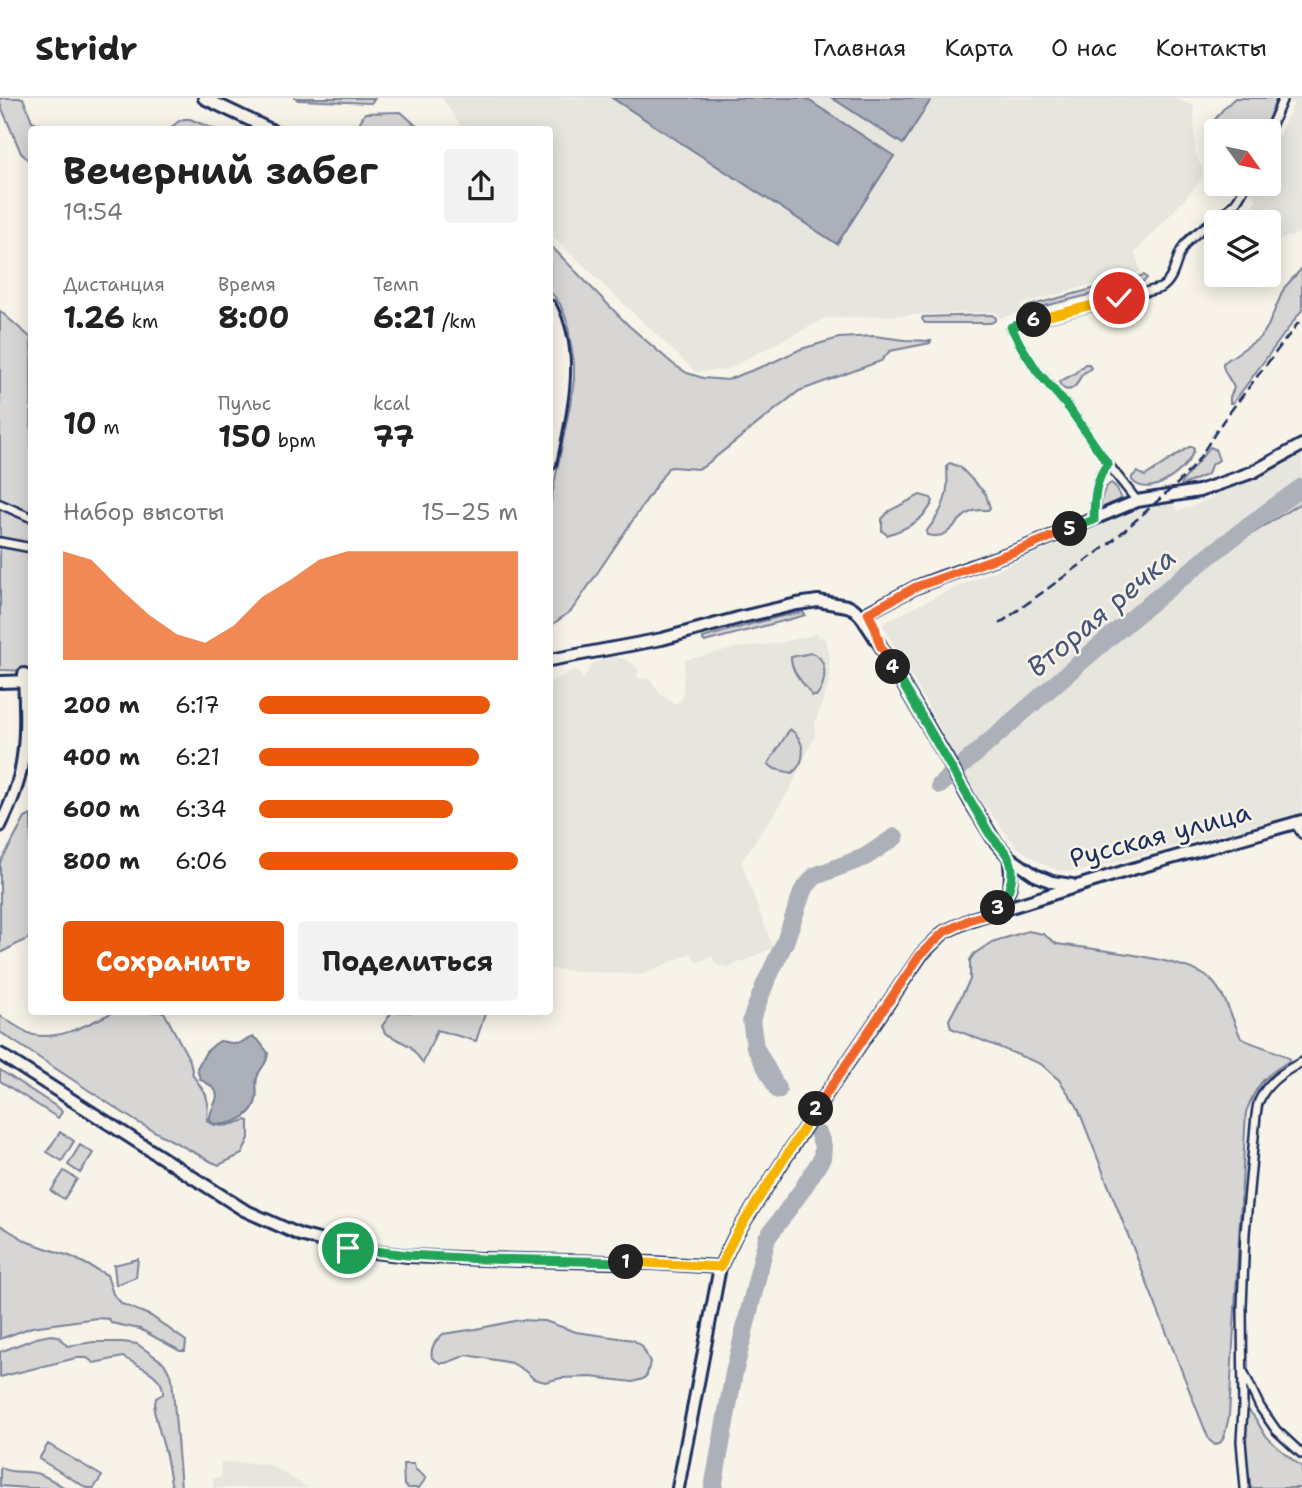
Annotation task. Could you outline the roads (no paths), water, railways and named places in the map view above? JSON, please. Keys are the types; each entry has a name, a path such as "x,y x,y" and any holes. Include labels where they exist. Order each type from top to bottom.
{"main road":[{"path":"195,98 251,126"},
{"path":"204,98 263,126"},
{"path":"553,314 565,361 565,378 553,449"},
{"path":"553,338 557,373 553,404"},
{"path":"864,615 916,587 1024,548 1137,501 1199,491 1253,472 1302,446"},
{"path":"553,653 662,633 818,594 846,598 857,603 864,615"},
{"path":"553,659 663,639 797,604 818,601 839,604 864,615"},
{"name":"Русская улица","path":"864,615 989,833 1009,857 1035,875 1052,882 1076,886 1298,821"},
{"path":"0,674 28,678"},
{"path":"0,682 28,678"},
{"path":"0,826 12,801 22,764 28,678"},
{"path":"993,913 1004,901 1010,888 1012,873 1009,857"},
{"path":"678,1488 720,1267 735,1236 825,1096 921,954 944,932 971,919 1076,886"},
{"path":"0,1054 244,1210 285,1230 317,1240 357,1250 408,1255 720,1267"}],"street":[{"path":"1274,119 1283,98"},
{"path":"1137,501 1069,408 1037,371 1011,327 1161,288 1167,284 1187,241 1234,204 1239,196"},
{"path":"1094,520 1097,489 1103,470 1108,464"},
{"path":"0,504 28,516"},
{"path":"0,542 28,547"},
{"name":"Русская улица","path":"1298,821 1302,835"},
{"path":"1245,1488 1241,1441 1242,1307 1245,1233 1256,1115 1259,1099 1266,1087 1302,1062"},
{"path":"1243,1369 1268,1419 1302,1454"}],"waterway":[{"name":"Вторая речка","path":"940,785 1162,594 1254,521 1302,487"},
{"name":"Вторая речка","path":"778,1090 755,1047 751,1020 785,942 803,890 815,876 865,857 895,837"},
{"name":"Вторая речка","path":"713,1488 734,1373 767,1238 822,1158 823,1146 819,1135"}],"railway":[{"path":"999,624 1109,544 1178,483 1196,463 1223,421 1302,318"}]}
